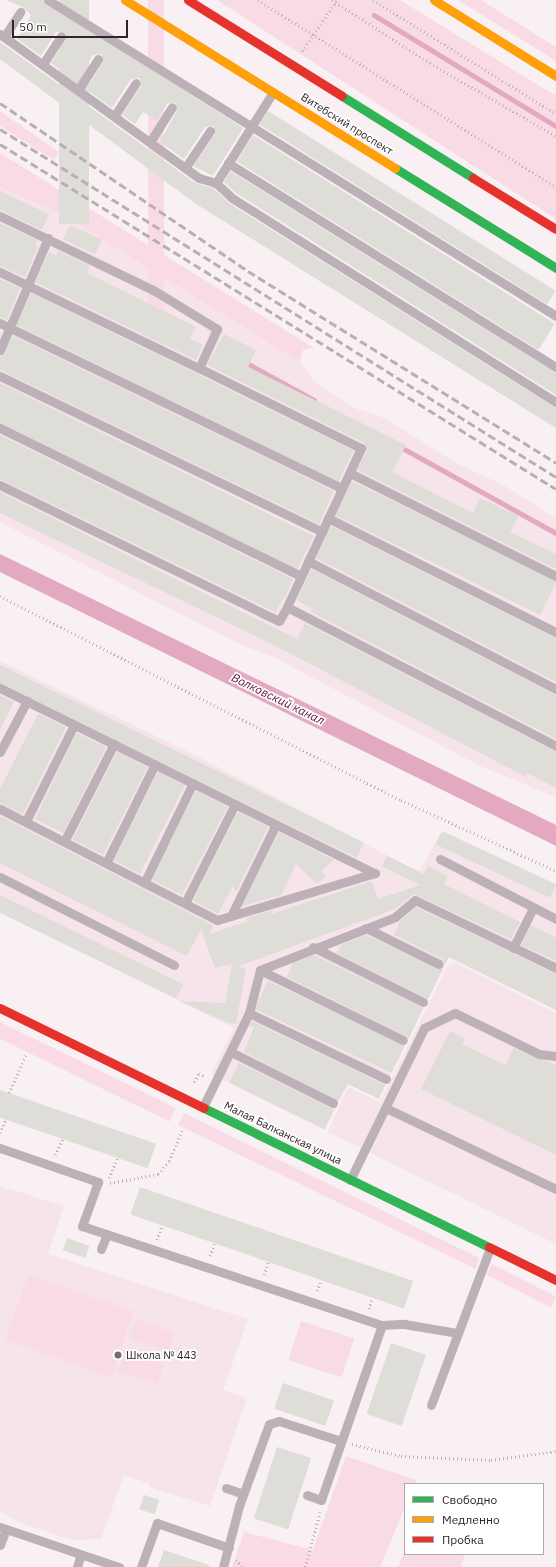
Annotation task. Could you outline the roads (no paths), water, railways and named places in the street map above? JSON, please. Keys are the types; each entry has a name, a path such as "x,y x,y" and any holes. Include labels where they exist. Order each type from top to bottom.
{"main road":[{"name":"Витебский проспект","path":"125,0 556,268"},
{"name":"Витебский проспект","path":"188,0 556,229"},
{"path":"434,0 556,76"},
{"name":"Малая Балканская улица","path":"0,1008 556,1280"}],"lane":[{"path":"48,0 556,316"},
{"path":"20,12 2,35 185,168 216,183 232,198 556,402"},
{"path":"43,64 61,36"},
{"path":"78,90 98,59"},
{"path":"115,116 136,83"},
{"path":"216,183 273,92"},
{"path":"150,142 172,107"},
{"path":"185,168 210,131"},
{"path":"228,163 556,367"},
{"path":"0,216 48,238 155,292 217,329 199,368"},
{"path":"0,350 48,238"},
{"path":"0,272 361,448 287,607 279,621 0,485"},
{"path":"0,323 342,488"},
{"path":"0,376 322,532"},
{"path":"0,428 301,576"},
{"path":"350,472 556,576"},
{"path":"328,518 556,632"},
{"path":"308,561 556,689"},
{"path":"287,607 556,746"},
{"path":"0,688 375,873 217,920 27,820 0,809"},
{"path":"0,752 27,701"},
{"path":"27,820 74,725"},
{"path":"65,840 114,744"},
{"path":"107,861 155,764"},
{"path":"145,881 193,783"},
{"path":"185,903 235,804"},
{"path":"231,916 276,824"},
{"path":"440,859 556,919"},
{"path":"0,877 174,965"},
{"path":"260,970 395,917 415,900 556,968"},
{"path":"513,948 533,908"},
{"path":"366,928 439,964"},
{"path":"313,948 423,1002"},
{"path":"203,1107 249,1013 260,970"},
{"path":"260,970 403,1040"},
{"path":"249,1013 386,1079"},
{"path":"350,1180 424,1028 455,1013 539,1054 556,1056"},
{"path":"231,1052 333,1103"},
{"path":"386,1108 556,1189"},
{"path":"0,1148 103,1182 82,1226 382,1325 404,1324 458,1333"},
{"path":"101,1249 107,1234"},
{"path":"431,1405 490,1248"},
{"path":"307,1495 321,1500 382,1325"},
{"path":"223,1567 243,1494 266,1428 274,1421 342,1441"},
{"path":"226,1488 243,1494"},
{"path":"141,1567 157,1523 229,1548"},
{"path":"0,1545 3,1528 80,1557 119,1567"},
{"path":"77,1567 80,1557"}],"water":[{"name":"Волковский канал","path":"0,554 556,825 556,846 0,572"}],"waterway":[{"path":"374,15 556,126"},
{"path":"245,362 314,400"},
{"path":"399,446 556,533"}],"railway":[{"path":"0,103 248,271 556,463"},
{"path":"0,129 556,477"},
{"path":"0,144 556,489"}],"place":[{"name":"Школа № 443","path":"118,1355"}]}
